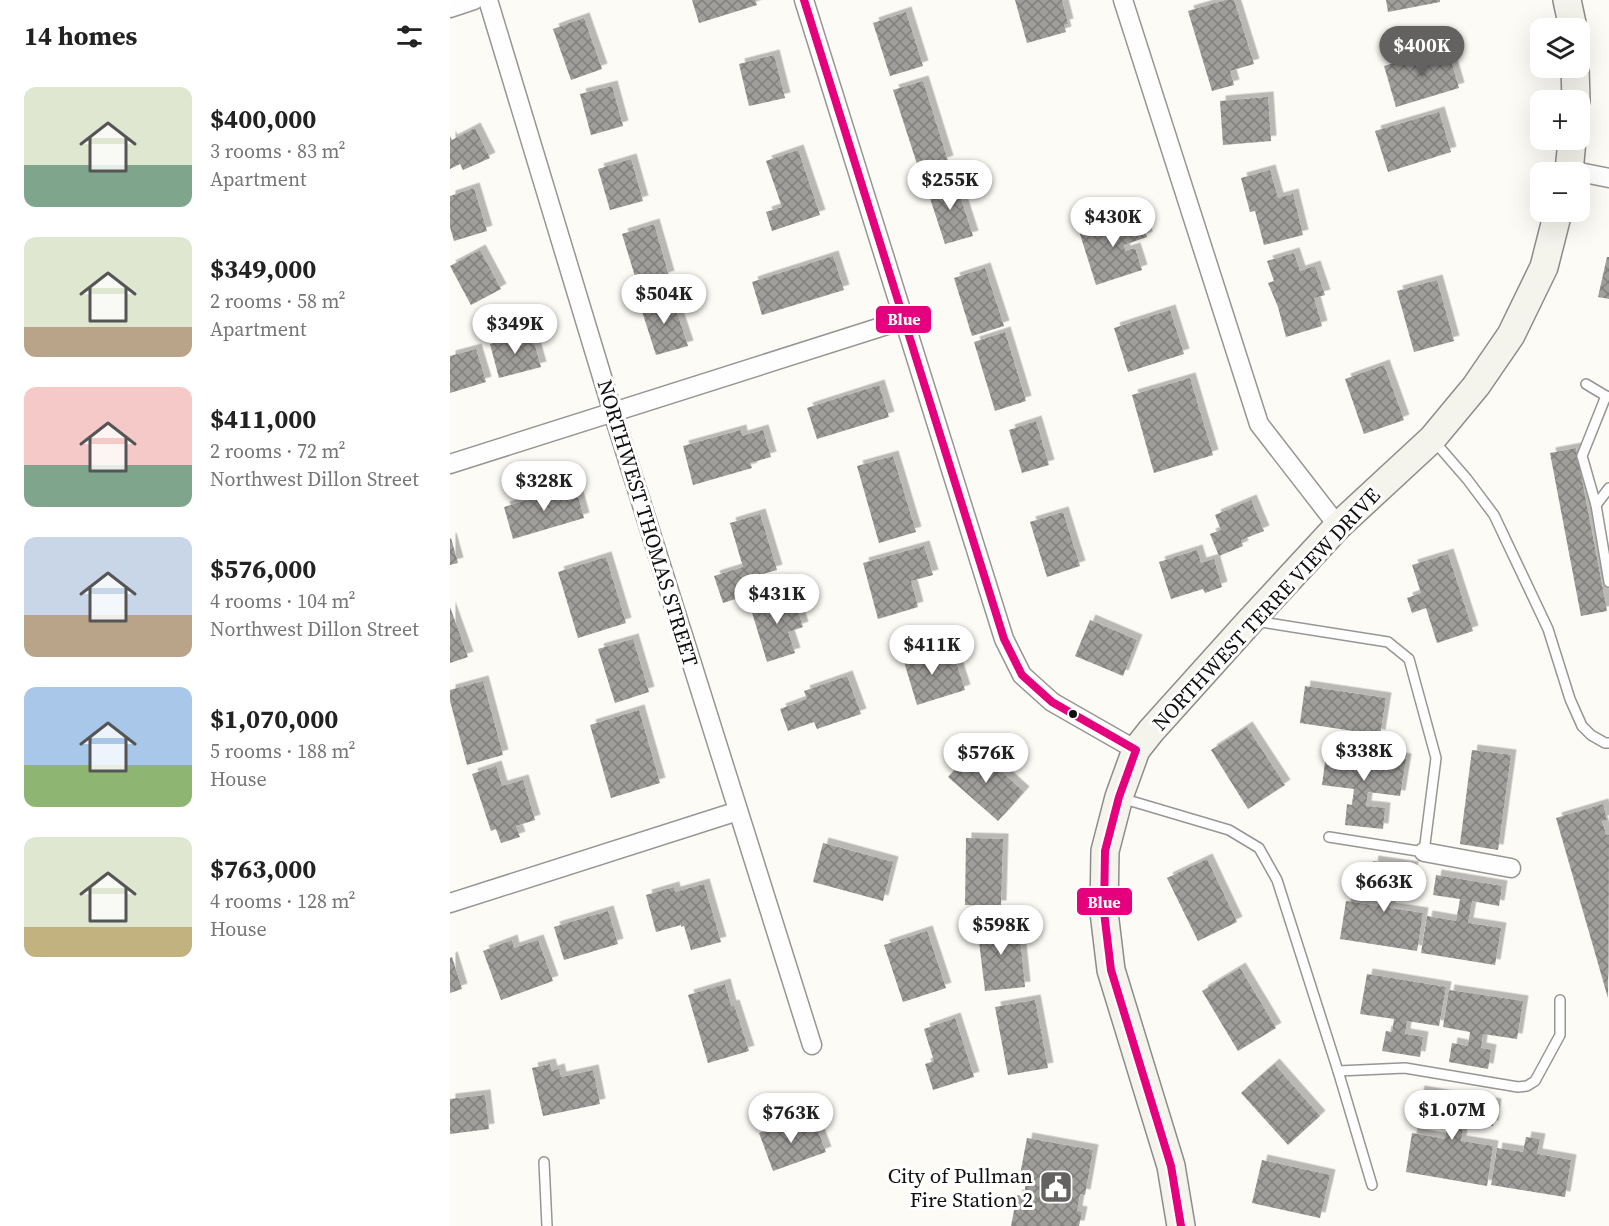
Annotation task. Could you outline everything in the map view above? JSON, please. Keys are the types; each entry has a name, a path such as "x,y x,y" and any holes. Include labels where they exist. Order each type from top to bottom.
{"street":[{"path":"450,8 474,0"},
{"name":"NORTHWEST THOMAS STREET","path":"489,0 613,413 812,1045"},
{"path":"804,0 1004,639 1022,675 1052,702 1136,750"},
{"path":"1123,0 1258,424 1338,526"},
{"path":"1567,0 1571,18"},
{"path":"1590,175 1609,178"},
{"name":"NORTHWEST TERRE VIEW DRIVE","path":"1181,1226 1171,1166 1111,970 1104,912 1105,851 1119,797 1136,750 1338,526 1432,439 1476,386 1511,335 1544,267 1555,222"},
{"path":"450,464 903,320"},
{"path":"450,903 738,811"},
{"path":"1424,852 1510,868"}],"lane":[{"path":"1586,384 1608,396 1582,456 1596,505 1609,582"},
{"path":"1432,439 1467,479 1494,515 1548,629 1570,699 1582,726 1591,735 1609,743"},
{"path":"1596,505 1609,488"},
{"path":"1250,621 1388,642 1409,659 1436,758 1424,852 1329,837"},
{"path":"1119,797 1230,830 1259,848 1277,880 1372,1185"},
{"path":"1338,1071 1405,1068 1518,1087 1527,1086 1535,1081 1560,1035 1560,1000"},
{"path":"544,1162 547,1226"}],"building":[{"path":"692,0 755,0 757,5 699,23"},
{"path":"1015,0 1062,0 1068,24 1064,25 1066,32 1027,43"},
{"path":"1226,0 1234,0 1254,64 1230,71 1234,85 1212,91 1188,11"},
{"path":"1386,0 1440,0 1440,2 1388,12"},
{"path":"906,12 923,66 890,76 873,23"},
{"path":"584,18 602,69 571,80 553,29"},
{"path":"1447,47 1459,88 1396,107 1384,66"},
{"path":"774,55 785,98 749,106 739,64"},
{"path":"923,81 948,161 919,170 893,90"},
{"path":"612,86 623,126 591,135 580,94"},
{"path":"1268,97 1271,141 1223,145 1220,101"},
{"path":"1439,112 1451,152 1388,172 1375,131"},
{"path":"475,128 490,158 463,170 460,164 450,169 450,136 452,140"},
{"path":"798,150 820,215 772,231 766,212 782,207 766,161"},
{"path":"631,159 643,201 610,210 598,169"},
{"path":"1270,170 1278,198 1293,194 1303,235 1264,245 1255,211 1250,212 1241,178"},
{"path":"954,177 973,236 945,244 926,186"},
{"path":"474,188 487,231 454,241 450,227 450,196"},
{"path":"1140,212 1147,237 1124,245 1125,251 1135,248 1142,270 1096,285 1079,231"},
{"path":"654,224 669,276 638,286 622,234"},
{"path":"480,250 501,289 471,305 450,266"},
{"path":"1294,253 1300,271 1315,266 1325,295 1314,298 1322,326 1286,337 1278,307 1268,283 1274,281 1267,261"},
{"path":"833,256 844,290 762,315 752,282"},
{"path":"1607,257 1609,257 1609,299 1598,297"},
{"path":"985,268 1004,326 972,336 954,278"},
{"path":"1437,280 1454,341 1414,352 1397,291"},
{"path":"671,295 688,346 656,355 640,305"},
{"path":"1170,310 1184,354 1128,372 1114,328"},
{"path":"531,332 541,367 499,378 490,344"},
{"path":"1005,332 1026,401 995,411 974,342"},
{"path":"476,349 486,382 450,393 450,356"},
{"path":"1384,365 1404,420 1364,434 1345,379"},
{"path":"1190,378 1213,455 1154,473 1132,395"},
{"path":"879,385 889,417 817,439 807,408"},
{"path":"1036,421 1049,465 1022,473 1009,430"},
{"path":"741,430 742,436 763,430 771,457 750,463 752,468 693,485 683,446"},
{"path":"1576,448 1607,611 1581,616 1550,453"},
{"path":"893,456 916,532 879,543 857,466"},
{"path":"575,486 584,518 513,539 504,507"},
{"path":"1251,500 1264,531 1241,540 1243,546 1219,556 1210,534 1221,530 1215,515"},
{"path":"1063,512 1080,566 1047,577 1030,522"},
{"path":"760,514 777,570 752,577 757,592 723,603 714,576 743,567 730,523"},
{"path":"450,539 458,563 450,565"},
{"path":"924,546 933,575 911,581 918,607 878,619 863,563"},
{"path":"1197,550 1201,563 1214,559 1222,587 1205,593 1203,589 1171,599 1159,562"},
{"path":"1448,554 1473,631 1437,643 1426,608 1412,613 1407,598 1421,593 1412,565"},
{"path":"606,557 626,623 578,638 558,572"},
{"path":"792,593 803,627 788,632 795,653 767,662 750,606"},
{"path":"450,607 468,657 450,663"},
{"path":"1090,620 1137,640 1123,676 1075,656"},
{"path":"633,639 649,692 615,703 598,649"},
{"path":"933,645 938,664 955,659 965,690 917,705 902,655"},
{"path":"847,676 861,714 817,729 814,722 788,731 780,709 807,699 804,691"},
{"path":"483,681 503,755 467,765 450,701 450,690"},
{"path":"1305,686 1386,698 1380,735 1300,723"},
{"path":"639,710 660,783 611,798 590,725"},
{"path":"1247,727 1285,785 1248,809 1211,750"},
{"path":"975,747 1024,792 998,821 948,777"},
{"path":"1327,747 1406,759 1400,796 1368,792 1366,806 1385,808 1383,829 1345,825 1347,804 1352,805 1354,789 1322,785"},
{"path":"1472,750 1511,755 1498,850 1460,844"},
{"path":"496,766 502,786 523,780 535,820 516,826 520,837 501,843 496,829 491,831 472,774"},
{"path":"1603,804 1607,820 1602,821 1606,835 1609,835 1608,998 1556,818"},
{"path":"966,838 1003,839 1001,906 965,905"},
{"path":"823,843 893,862 883,901 813,882"},
{"path":"1207,859 1237,922 1198,941 1167,878"},
{"path":"1373,861 1413,867 1409,889 1393,886 1390,908 1423,913 1417,951 1340,939 1346,901 1378,906 1381,884 1370,883"},
{"path":"1436,875 1502,886 1499,906 1472,901 1468,923 1501,928 1495,965 1421,953 1427,916 1456,921 1460,899 1433,895"},
{"path":"704,884 721,942 691,950 684,926 656,932 646,895 674,887 675,892"},
{"path":"608,911 618,944 564,960 554,927"},
{"path":"1018,920 1025,987 985,991 977,925"},
{"path":"927,931 946,988 903,1002 884,945"},
{"path":"512,940 514,948 538,940 553,981 501,1000 483,951"},
{"path":"452,957 462,989 450,993 450,958"},
{"path":"1240,968 1276,1028 1238,1051 1202,991"},
{"path":"1367,974 1446,987 1439,1026 1407,1021 1405,1034 1423,1037 1420,1057 1382,1051 1386,1031 1392,1032 1394,1019 1360,1014"},
{"path":"725,984 749,1051 708,1063 688,995"},
{"path":"1449,990 1523,1001 1517,1039 1483,1034 1481,1048 1491,1050 1488,1069 1449,1062 1452,1043 1468,1046 1470,1032 1443,1027"},
{"path":"1035,1000 1048,1068 1008,1075 995,1007"},
{"path":"955,1018 974,1077 933,1090 925,1064 934,1061 924,1029"},
{"path":"550,1064 552,1071 559,1069 561,1077 593,1070 600,1104 543,1116 532,1068"},
{"path":"1274,1064 1320,1116 1288,1145 1241,1093"},
{"path":"1419,1091 1496,1104 1493,1126 1464,1121 1461,1141 1493,1146 1487,1186 1406,1172 1412,1133 1445,1139 1448,1119 1415,1113"},
{"path":"485,1095 489,1129 450,1134 450,1099"},
{"path":"788,1116 793,1131 815,1123 826,1152 773,1171 759,1133 780,1125 778,1120"},
{"path":"1526,1137 1540,1139 1537,1154 1571,1160 1565,1197 1491,1185 1497,1148 1523,1152"},
{"name":"City of Pullman Fire Station 2","path":"1027,1138 1093,1150 1085,1195 1080,1194 1077,1211 1082,1212 1079,1226 1011,1226 1017,1195 1024,1197 1026,1181 1019,1180"},
{"path":"1262,1160 1330,1175 1320,1218 1252,1203"}],"transit line":[{"name":"Blue","path":"804,0 1004,639 1022,675 1052,702 1136,750 1119,797 1105,851 1104,912 1111,970 1171,1166 1181,1226"}],"place":[{"name":"City of Pullman Fire Station 2","path":"1056,1187"}]}
